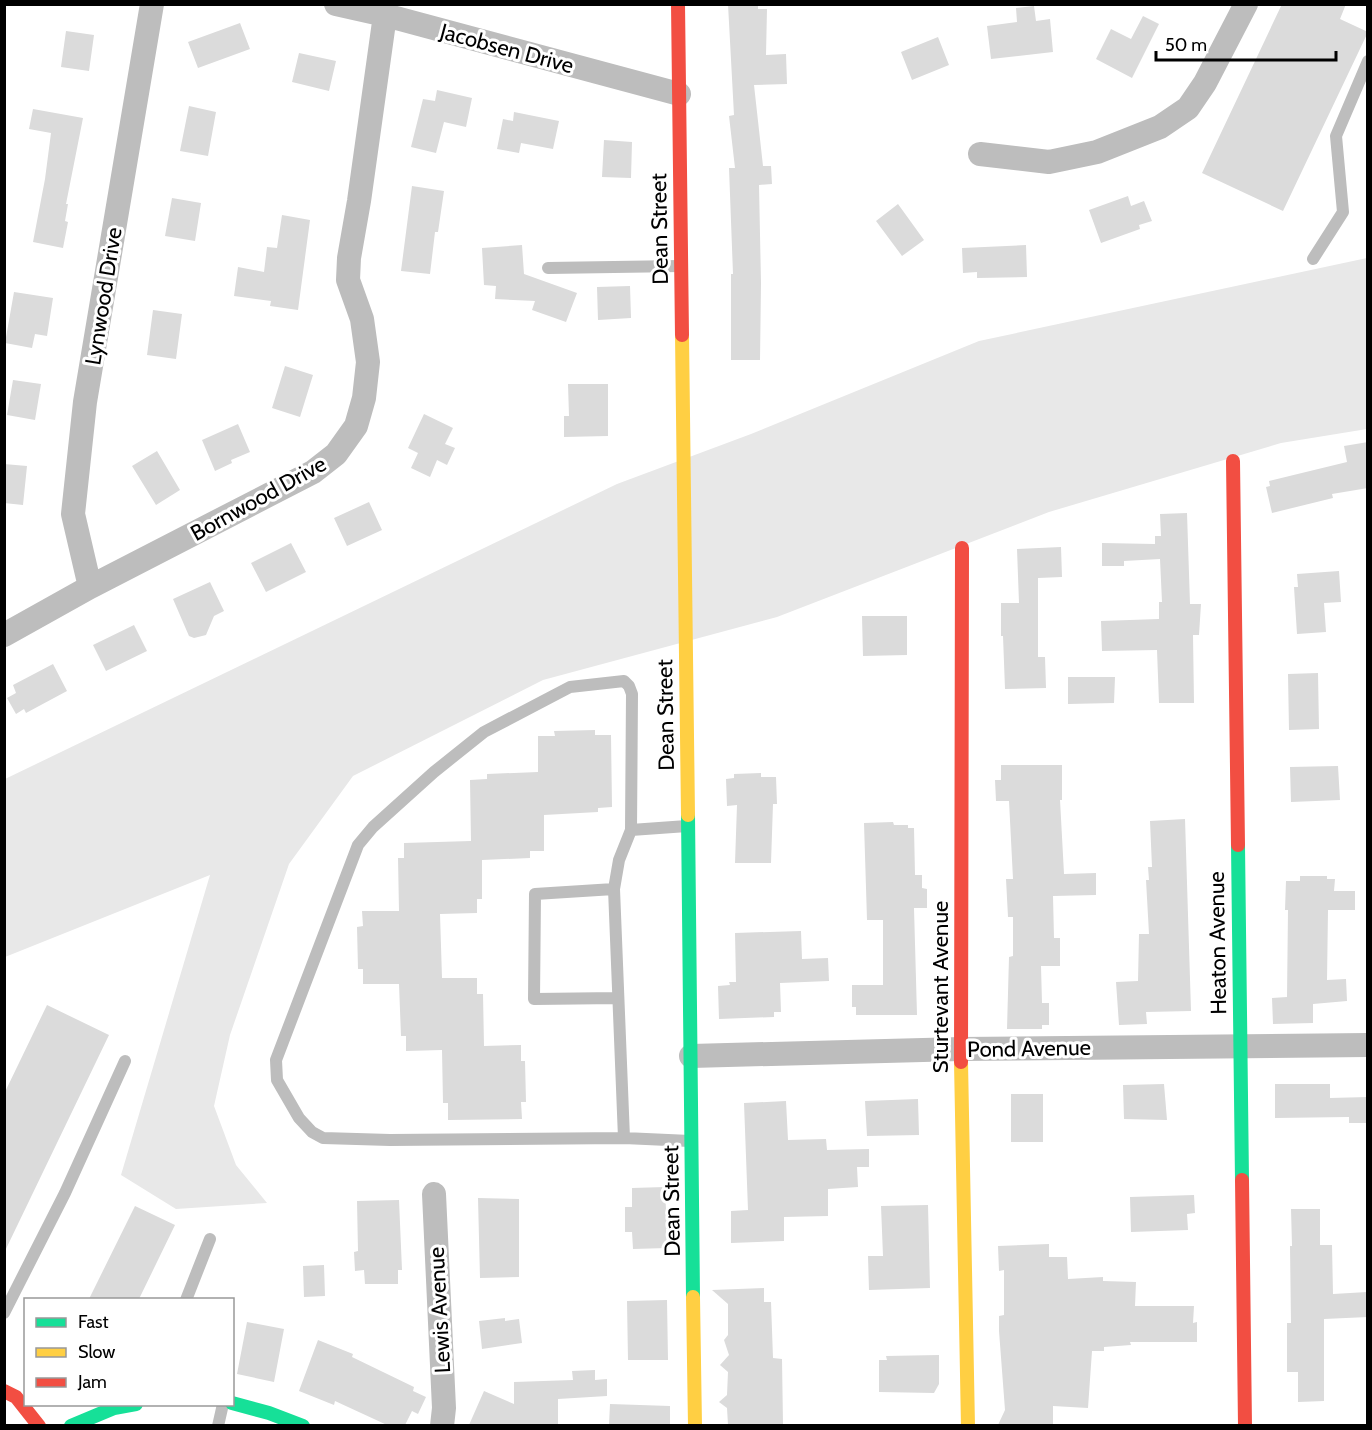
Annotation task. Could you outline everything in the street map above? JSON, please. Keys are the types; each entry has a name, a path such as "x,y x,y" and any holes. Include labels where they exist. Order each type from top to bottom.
{"street":[{"name":"Lynwood Drive","path":"90,587 73,514 85,402 152,4"},
{"name":"Jacobsen Drive","path":"336,4 679,94"},
{"name":"Dean Street","path":"678,4 695,1425"},
{"path":"980,154 1049,162 1097,152 1160,127 1188,108 1246,4"},
{"name":"Bornwood Drive","path":"4,635 90,587 313,472 336,454 356,426 364,398 368,362 362,320 348,280 349,258 385,15"},
{"name":"Heaton Avenue","path":"1233,461 1245,1425"},
{"name":"Sturtevant Avenue","path":"962,548 961,1050 968,1425"},
{"name":"Pond Avenue","path":"691,1056 1239,1045 1368,1045"},
{"name":"Lewis Avenue","path":"434,1194 444,1408 442,1425"},
{"path":"4,1391 16,1397 39,1425"},
{"path":"234,1404 267,1419 303,1425"},
{"path":"71,1425 125,1406"}],"lane":[{"path":"1313,259 1343,212 1336,136 1368,61"},
{"path":"548,268 681,267"},
{"path":"624,1138 614,889 619,860 631,830 632,694 624,681 570,687 484,732 434,772 373,827 358,845 276,1060 277,1080 299,1118 312,1132 323,1138 390,1140 624,1138 692,1141"},
{"path":"631,830 688,826"},
{"path":"614,889 535,894 534,999 618,998"},
{"path":"4,1313 65,1193 125,1062"},
{"path":"186,1298 210,1239"},
{"path":"218,1425 223,1406"}],"shaded area":[{"path":"1367,258 1367,429 1281,443 1049,512 777,617 543,680 353,776 289,864 230,1035 214,1106 236,1165 267,1203 176,1209 121,1175 210,875 5,957 5,779 617,484 751,434 979,341"}],"building":[{"path":"728,4 758,4 758,9 767,9 766,55 786,54 787,84 754,85 763,166 771,166 772,184 759,185 760,360 731,360 731,274 733,274 729,168 735,168 729,116 734,115"},
{"path":"1282,4 1346,4 1340,19 1368,32 1283,211 1202,173"},
{"path":"1034,6 1036,21 1050,19 1053,52 991,59 987,26 1017,22 1016,8"},
{"path":"1143,16 1159,24 1132,78 1096,59 1111,29 1131,39"},
{"path":"240,23 250,49 198,68 188,42"},
{"path":"66,31 94,35 89,71 61,67"},
{"path":"938,37 949,65 912,80 901,52"},
{"path":"299,53 336,61 329,91 292,82"},
{"path":"437,90 472,98 466,127 444,122 436,153 411,147 423,99 435,101"},
{"path":"189,106 216,112 208,156 180,151"},
{"path":"33,109 83,118 66,204 68,204 65,221 68,222 63,248 33,242 51,133 29,129"},
{"path":"514,112 559,121 553,149 521,143 519,153 497,149 503,119 513,121"},
{"path":"604,140 632,142 631,178 602,177"},
{"path":"412,186 444,191 438,232 435,232 430,274 401,271"},
{"path":"1128,196 1131,206 1144,201 1152,221 1139,225 1140,229 1101,243 1089,210"},
{"path":"172,198 201,203 195,241 165,236"},
{"path":"898,204 924,240 902,256 876,221"},
{"path":"282,215 310,220 298,310 270,306 271,301 234,296 238,267 264,272 267,247 277,248"},
{"path":"522,245 524,274 577,293 566,322 532,310 535,301 495,299 496,286 484,285 482,248"},
{"path":"1026,245 1027,277 977,278 977,272 963,273 962,248"},
{"path":"630,286 631,318 598,320 597,287"},
{"path":"14,292 53,298 47,336 35,334 32,348 5,343"},
{"path":"153,310 182,314 176,359 147,355"},
{"path":"285,366 313,375 300,417 272,408"},
{"path":"13,380 41,384 35,420 7,415"},
{"path":"568,384 608,384 608,436 564,437 564,416 569,416"},
{"path":"424,414 453,428 445,444 455,448 447,465 437,460 430,477 411,468 418,453 408,448"},
{"path":"238,424 250,452 231,460 232,463 215,471 202,440"},
{"path":"1368,442 1368,488 1332,494 1333,498 1272,513 1266,487 1270,486 1269,481 1347,462 1344,446"},
{"path":"157,451 180,490 156,505 132,466"},
{"path":"4,464 27,466 23,505 4,503"},
{"path":"369,502 382,530 347,546 334,518"},
{"path":"1187,513 1190,604 1201,604 1199,635 1193,635 1194,703 1159,703 1157,650 1102,651 1101,621 1159,619 1159,602 1162,602 1160,559 1124,561 1124,566 1102,566 1102,543 1155,544 1155,536 1161,536 1160,514"},
{"path":"291,543 306,572 266,592 251,563"},
{"path":"1061,547 1062,577 1038,578 1038,657 1045,657 1046,688 1005,689 1001,603 1019,603 1017,549"},
{"path":"1339,571 1341,602 1324,603 1326,632 1297,634 1294,587 1298,587 1297,574"},
{"path":"210,582 224,611 214,616 206,635 194,638 189,636 173,599"},
{"path":"862,616 907,616 907,655 863,656"},
{"path":"134,625 147,651 106,671 93,645"},
{"path":"53,664 67,691 26,713 24,709 16,714 7,698 16,693 13,685"},
{"path":"1318,673 1319,729 1289,730 1288,674"},
{"path":"1068,677 1115,677 1114,703 1068,704"},
{"path":"595,730 595,735 611,735 612,807 598,808 598,812 544,815 544,851 530,851 530,858 482,860 482,899 477,899 477,913 440,914 442,978 477,978 477,994 483,994 484,1046 521,1045 521,1061 525,1061 526,1102 521,1102 522,1119 448,1120 448,1103 443,1103 442,1050 406,1051 406,1036 401,1036 399,984 363,984 363,969 358,969 357,927 363,926 362,911 399,911 398,858 404,858 404,843 471,841 470,780 487,779 487,774 538,772 538,736 555,736 554,731"},
{"path":"1001,765 1062,765 1062,800 1060,800 1064,874 1096,873 1096,895 1053,896 1054,938 1060,938 1060,966 1041,966 1042,1003 1049,1003 1049,1025 1042,1025 1042,1029 1007,1029 1009,957 1013,956 1013,917 1008,917 1006,879 1013,879 1009,801 996,801 995,780 1001,780"},
{"path":"1338,766 1340,800 1291,802 1290,767"},
{"path":"761,773 761,777 776,777 777,804 773,804 771,863 735,863 737,805 727,806 726,779 734,778 734,774"},
{"path":"1185,819 1191,1011 1146,1012 1147,1024 1119,1025 1116,982 1138,981 1139,934 1149,934 1146,880 1149,880 1148,867 1152,867 1150,821"},
{"path":"893,822 894,825 908,825 908,828 914,828 915,875 922,875 922,888 927,889 927,908 914,908 917,1015 856,1015 856,1007 852,1007 852,985 883,985 883,920 867,920 864,823"},
{"path":"1300,876 1327,876 1327,879 1335,879 1334,891 1355,891 1355,910 1328,910 1327,980 1346,979 1347,1001 1313,1004 1313,1023 1273,1024 1272,998 1287,997 1286,881 1300,881"},
{"path":"801,931 802,959 828,958 829,981 780,983 781,1012 774,1012 774,1017 719,1019 718,986 736,982 735,933"},
{"path":"47,1005 109,1035 4,1253 4,1094"},
{"path":"1164,1084 1167,1120 1124,1119 1123,1085"},
{"path":"1275,1084 1330,1084 1330,1098 1368,1097 1368,1123 1349,1123 1349,1117 1275,1118"},
{"path":"1011,1094 1043,1094 1043,1142 1011,1142"},
{"path":"918,1099 919,1135 867,1136 865,1101"},
{"path":"786,1101 788,1140 826,1139 827,1150 869,1149 869,1167 857,1167 858,1187 828,1189 828,1216 784,1217 784,1241 731,1243 731,1211 748,1210 744,1103"},
{"path":"665,1187 666,1210 670,1209 670,1229 666,1229 667,1248 633,1249 632,1232 625,1232 625,1207 632,1207 632,1188"},
{"path":"1194,1195 1195,1213 1187,1214 1188,1230 1131,1232 1130,1197"},
{"path":"478,1198 519,1199 519,1277 480,1278"},
{"path":"399,1200 402,1270 398,1270 398,1284 365,1284 364,1270 355,1271 354,1252 358,1251 357,1201"},
{"path":"928,1205 930,1288 869,1290 868,1256 883,1256 881,1206"},
{"path":"135,1206 175,1225 139,1298 89,1298"},
{"path":"1291,1209 1320,1209 1320,1245 1332,1245 1333,1294 1367,1292 1368,1317 1324,1319 1324,1401 1298,1402 1298,1372 1287,1372 1287,1323 1291,1323"},
{"path":"1049,1244 1049,1257 1067,1257 1068,1279 1103,1277 1103,1281 1136,1282 1135,1306 1194,1306 1193,1323 1197,1322 1197,1342 1130,1342 1131,1345 1104,1347 1104,1351 1092,1351 1088,1408 1053,1406 1053,1425 998,1425 1005,1410 999,1331 999,1316 1004,1315 1004,1270 999,1271 998,1246"},
{"path":"324,1265 325,1296 304,1297 303,1266"},
{"path":"764,1288 764,1302 771,1302 773,1358 782,1359 783,1425 728,1425 727,1408 719,1402 727,1395 728,1372 720,1365 729,1355 724,1340 728,1335 728,1304 712,1290"},
{"path":"667,1300 668,1360 628,1360 627,1301"},
{"path":"505,1318 505,1321 519,1319 522,1343 482,1349 479,1321"},
{"path":"247,1322 284,1329 274,1382 237,1374"},
{"path":"318,1340 353,1354 352,1357 414,1387 413,1391 426,1397 418,1414 412,1411 405,1425 387,1425 335,1401 334,1405 299,1391"},
{"path":"939,1355 939,1384 934,1393 879,1392 879,1360 887,1360 886,1356"},
{"path":"595,1370 595,1380 607,1379 607,1396 558,1399 558,1424 562,1425 469,1425 484,1391 514,1404 514,1382 573,1380 572,1371"},
{"path":"610,1404 670,1406 670,1425 609,1425"}],"traffic: fast":[{"path":"688,815 693,1297"},
{"path":"1238,845 1242,1180"},
{"path":"234,1404 269,1413 303,1426"},
{"path":"71,1426 114,1408 125,1406"}],"traffic: slow":[{"path":"682,335 688,815"},
{"path":"961,1062 968,1426"},
{"path":"693,1297 695,1426"}],"traffic: jam":[{"path":"678,4 682,335"},
{"path":"1233,461 1238,845"},
{"path":"961,1062 962,548"},
{"path":"1242,1180 1245,1426"},
{"path":"4,1391 16,1397 39,1426"}]}
